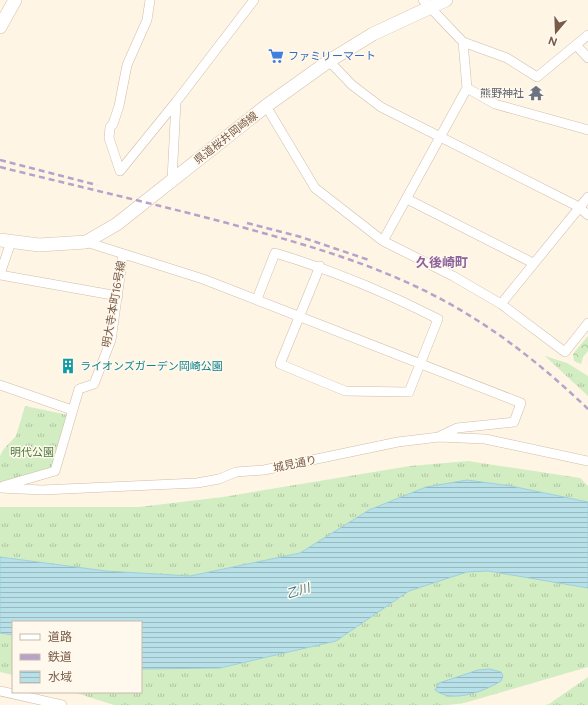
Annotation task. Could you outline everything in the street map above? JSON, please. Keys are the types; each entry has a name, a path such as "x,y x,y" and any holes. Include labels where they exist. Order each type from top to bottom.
{"main road":[{"path":"0,27 14,0"},
{"name":"県道桜井岡崎線","path":"5,241 39,245 86,242 117,224 266,106 329,61 427,3 446,0"}],"street":[{"path":"150,0 147,20 127,65 119,106 113,124 110,128 109,138 120,171 176,102 254,0"},
{"path":"427,3 437,16 463,42 507,58 536,77 588,35"},
{"path":"383,241 467,88 463,42"},
{"path":"576,45 588,58"},
{"path":"329,61 352,85 381,107 579,207 588,215"},
{"path":"467,88 495,104 588,130"},
{"path":"172,180 176,102"},
{"path":"266,106 315,188 383,241 453,276 501,304 565,352 588,323"},
{"path":"501,304 588,197"},
{"path":"407,199 533,263"},
{"path":"5,241 0,275 118,296"},
{"path":"86,242 123,255 203,279 521,403 514,422 457,428 439,437"},
{"path":"257,299 275,253 320,266 404,301 438,318 409,392 345,390 280,364 320,266"},
{"name":"明大寺本町16号線","path":"0,487 55,471 79,389 94,384 111,340 123,255"},
{"path":"0,385 72,410"},
{"name":"城見通り","path":"0,487 42,490 197,482 219,479 236,472 264,470 398,442 439,437 485,439 588,461"},
{"path":"0,691 62,705"}],"green space":[{"path":"588,336 588,351 583,357 581,364 574,361 573,354"},
{"path":"545,356 567,363 588,376 588,396"},
{"name":"明代公園","path":"25,406 68,415 50,471 0,482 0,456 3,450 16,436"},
{"path":"468,461 580,478 588,486 588,502 511,486 467,480 426,487 369,510 300,553 190,576 106,571 0,557 0,507 139,507 223,497 410,466"},
{"path":"488,571 588,588 588,667 464,703 448,705 114,705 76,693 142,693 142,669 220,668 336,641 409,591 467,572"},
{"path":"0,633 12,635 12,675 0,672"},
{"path":"588,677 588,705 545,705 549,704"}],"water":[{"name":"乙川","path":"467,480 511,486 588,502 588,588 488,571 467,572 409,591 336,641 220,668 142,669 142,621 12,621 12,635 0,633 0,557 106,571 190,576 300,553 369,510 426,487"},
{"path":"490,669 501,672 503,676 501,681 486,689 459,696 442,694 435,690 439,683 478,670"}],"railway":[{"path":"0,160 97,185"},
{"path":"0,167 227,223 324,251 371,267 441,299 486,326 549,373 588,409"},
{"path":"247,223 301,237 369,260"}],"place":[{"name":"ファミリーマート","path":"276,56"},
{"name":"熊野神社","path":"536,93"},
{"name":"ライオンズガーデン岡崎公園","path":"68,366"}],"district":[{"name":"久後崎町","path":"442,262"}]}
